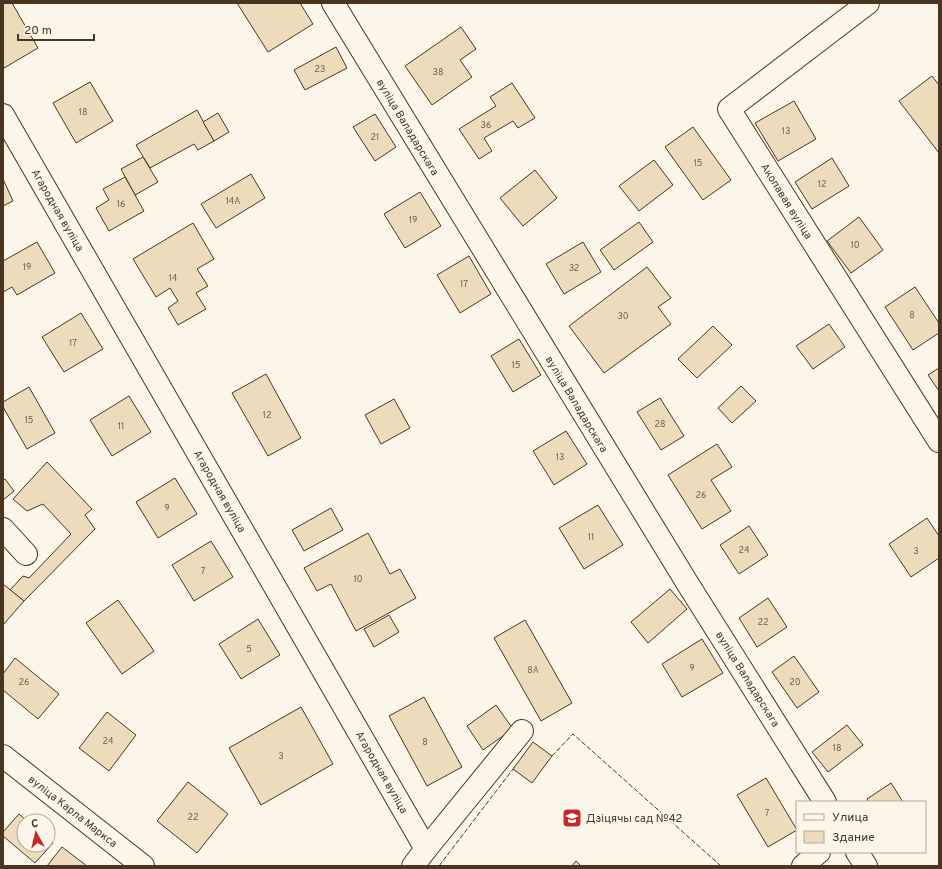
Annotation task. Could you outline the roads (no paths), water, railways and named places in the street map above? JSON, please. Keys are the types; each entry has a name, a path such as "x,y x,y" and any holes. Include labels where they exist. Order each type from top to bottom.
{"street":[{"name":"вуліца Валадарскага","path":"333,3 682,574 825,801"},
{"name":"Акопавая вуліца","path":"868,3 729,109 939,441"},
{"name":"Агародная вуліца","path":"3,115 420,858"},
{"path":"3,529 26,554"},
{"path":"420,858 522,731"},
{"name":"вуліца Карла Маркса","path":"3,756 143,866"},
{"path":"803,866 818,853"},
{"path":"858,853 866,866"}],"place":[{"name":"Дзіцячы сад №42","path":"572,818"}]}
